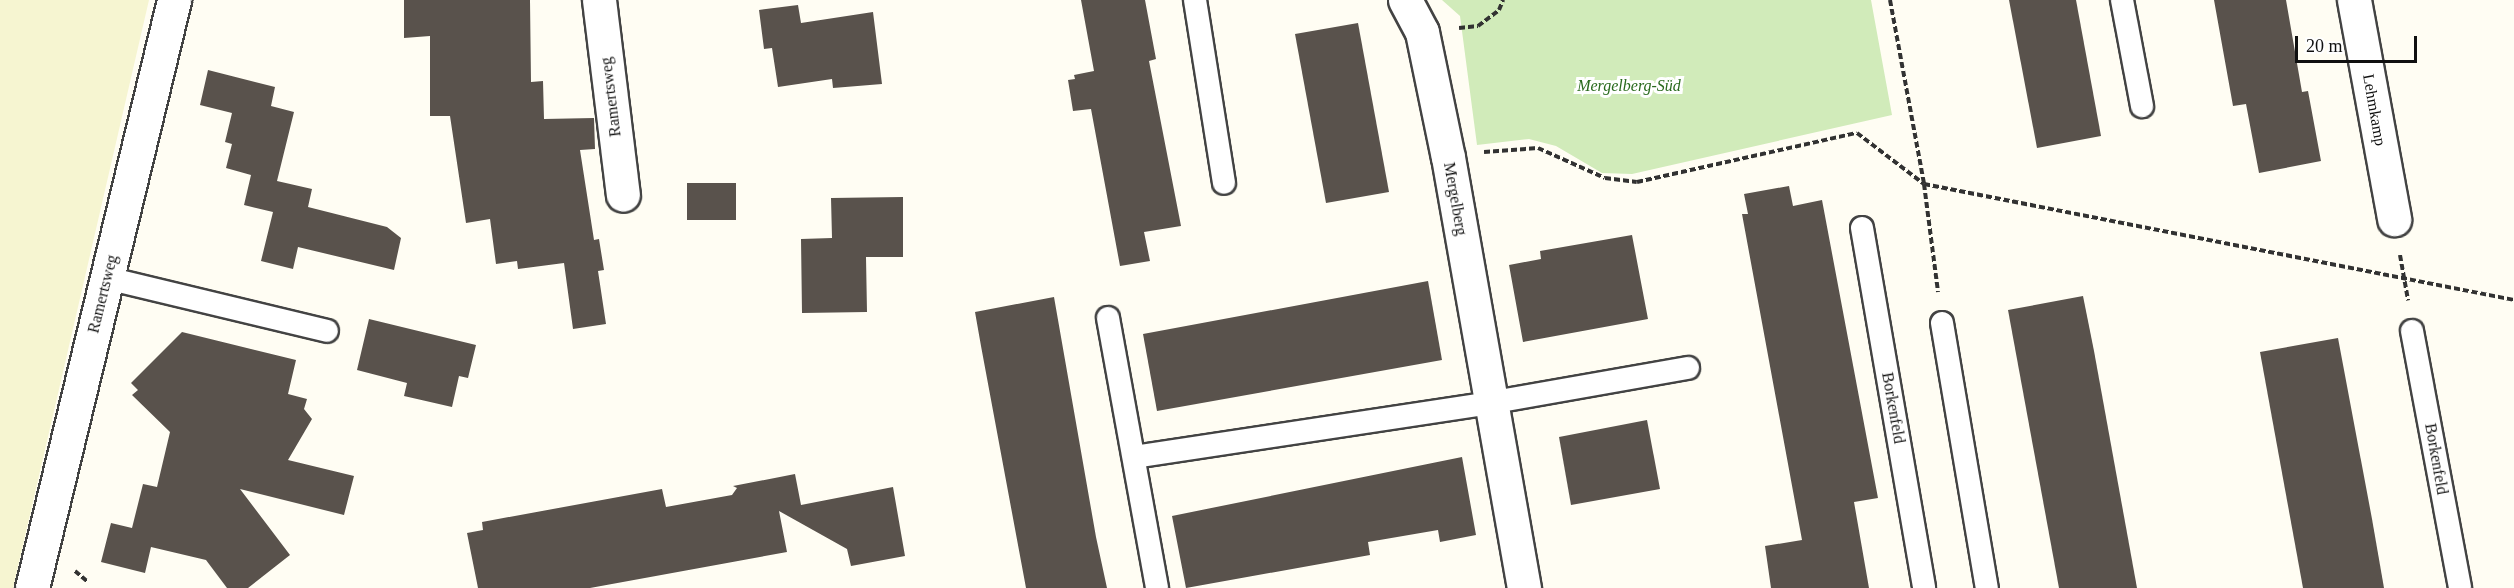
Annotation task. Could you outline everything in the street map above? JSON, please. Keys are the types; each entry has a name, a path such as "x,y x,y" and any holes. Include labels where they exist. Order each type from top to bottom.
{"street":[{"name":"Ramertsweg","path":"32,588 174,0"},
{"name":"Ramertsweg","path":"599,0 622,195"},
{"name":"Mergelberg","path":"1405,0 1422,32 1448,158 1489,404 1524,588"},
{"name":"Lehmkamp","path":"2354,0 2394,219"}],"lane":[{"path":"1195,0 1224,183"},
{"path":"2122,0 2142,106"},
{"name":"Borkenfeld","path":"1862,228 1924,588"},
{"path":"107,278 327,331"},
{"path":"1108,318 1156,588"},
{"path":"1942,322 1987,588"},
{"name":"Borkenfeld","path":"2412,331 2460,588"},
{"path":"1134,457 1489,404 1688,368"}],"path":[{"path":"1422,32 1478,26 1499,10 1503,0"},
{"path":"1890,0 1924,184 1942,322"},
{"path":"1448,158 1538,148 1605,178 1637,182 1857,133 1924,184 2514,300"},
{"path":"2394,219 2412,331"}],"green space":[{"path":"0,0 149,0 13,588 0,588"},
{"name":"Mergelberg-Süd","path":"1442,0 1871,0 1892,115 1632,174 1602,173 1556,146 1529,139 1477,145 1460,16"}],"building":[{"path":"404,0 530,0 531,82 543,81 544,119 594,118 595,149 580,150 594,240 599,239 604,270 598,271 606,324 573,329 564,263 518,269 517,261 496,264 490,219 466,223 450,116 430,116 430,36 404,38"},
{"path":"1081,0 1145,0 1156,59 1149,61 1181,226 1144,232 1150,261 1120,266 1091,109 1073,111 1068,80 1075,79 1074,75 1094,71"},
{"path":"2009,0 2076,0 2101,136 2037,148"},
{"path":"2214,0 2286,0 2302,92 2308,91 2321,161 2259,173 2246,104 2233,106"},
{"path":"798,5 801,23 873,12 882,84 833,88 832,79 778,87 772,48 764,49 759,10"},
{"path":"1358,23 1389,192 1326,203 1295,34"},
{"path":"208,70 275,87 271,106 294,112 277,181 312,189 308,207 387,227 401,238 394,270 298,247 293,269 261,261 273,212 244,205 251,175 226,168 232,144 225,142 232,113 200,105"},
{"path":"687,183 736,183 736,220 687,220"},
{"path":"1789,186 1793,206 1822,200 1878,498 1854,502 1869,588 1771,588 1765,546 1802,540 1742,214 1748,214 1744,194"},
{"path":"903,197 903,257 866,257 867,312 802,313 801,239 832,238 831,198"},
{"path":"1632,235 1648,319 1523,342 1509,265 1541,259 1540,251"},
{"path":"1428,281 1442,360 1157,411 1143,334"},
{"path":"2083,296 2137,588 2059,588 2008,310"},
{"path":"1054,297 1107,588 1026,588 981,346 975,312"},
{"path":"369,319 476,345 468,378 459,376 452,407 404,396 407,383 357,370"},
{"path":"182,332 296,360 288,394 307,399 304,409 312,419 288,460 354,476 344,515 240,489 290,555 248,588 227,588 206,560 151,547 145,573 101,562 111,523 132,528 143,484 157,487 170,432 132,395 138,390 131,383"},
{"path":"2338,338 2384,588 2303,588 2260,352"},
{"path":"1647,420 1660,489 1571,505 1559,437"},
{"path":"1462,457 1476,535 1440,542 1438,530 1368,542 1370,555 1186,588 1172,516"},
{"path":"795,474 801,505 893,487 905,556 851,566 847,549 779,511 787,552 590,588 478,588 467,533 483,530 482,522 662,489 666,507 732,495 737,488 733,486"}]}
